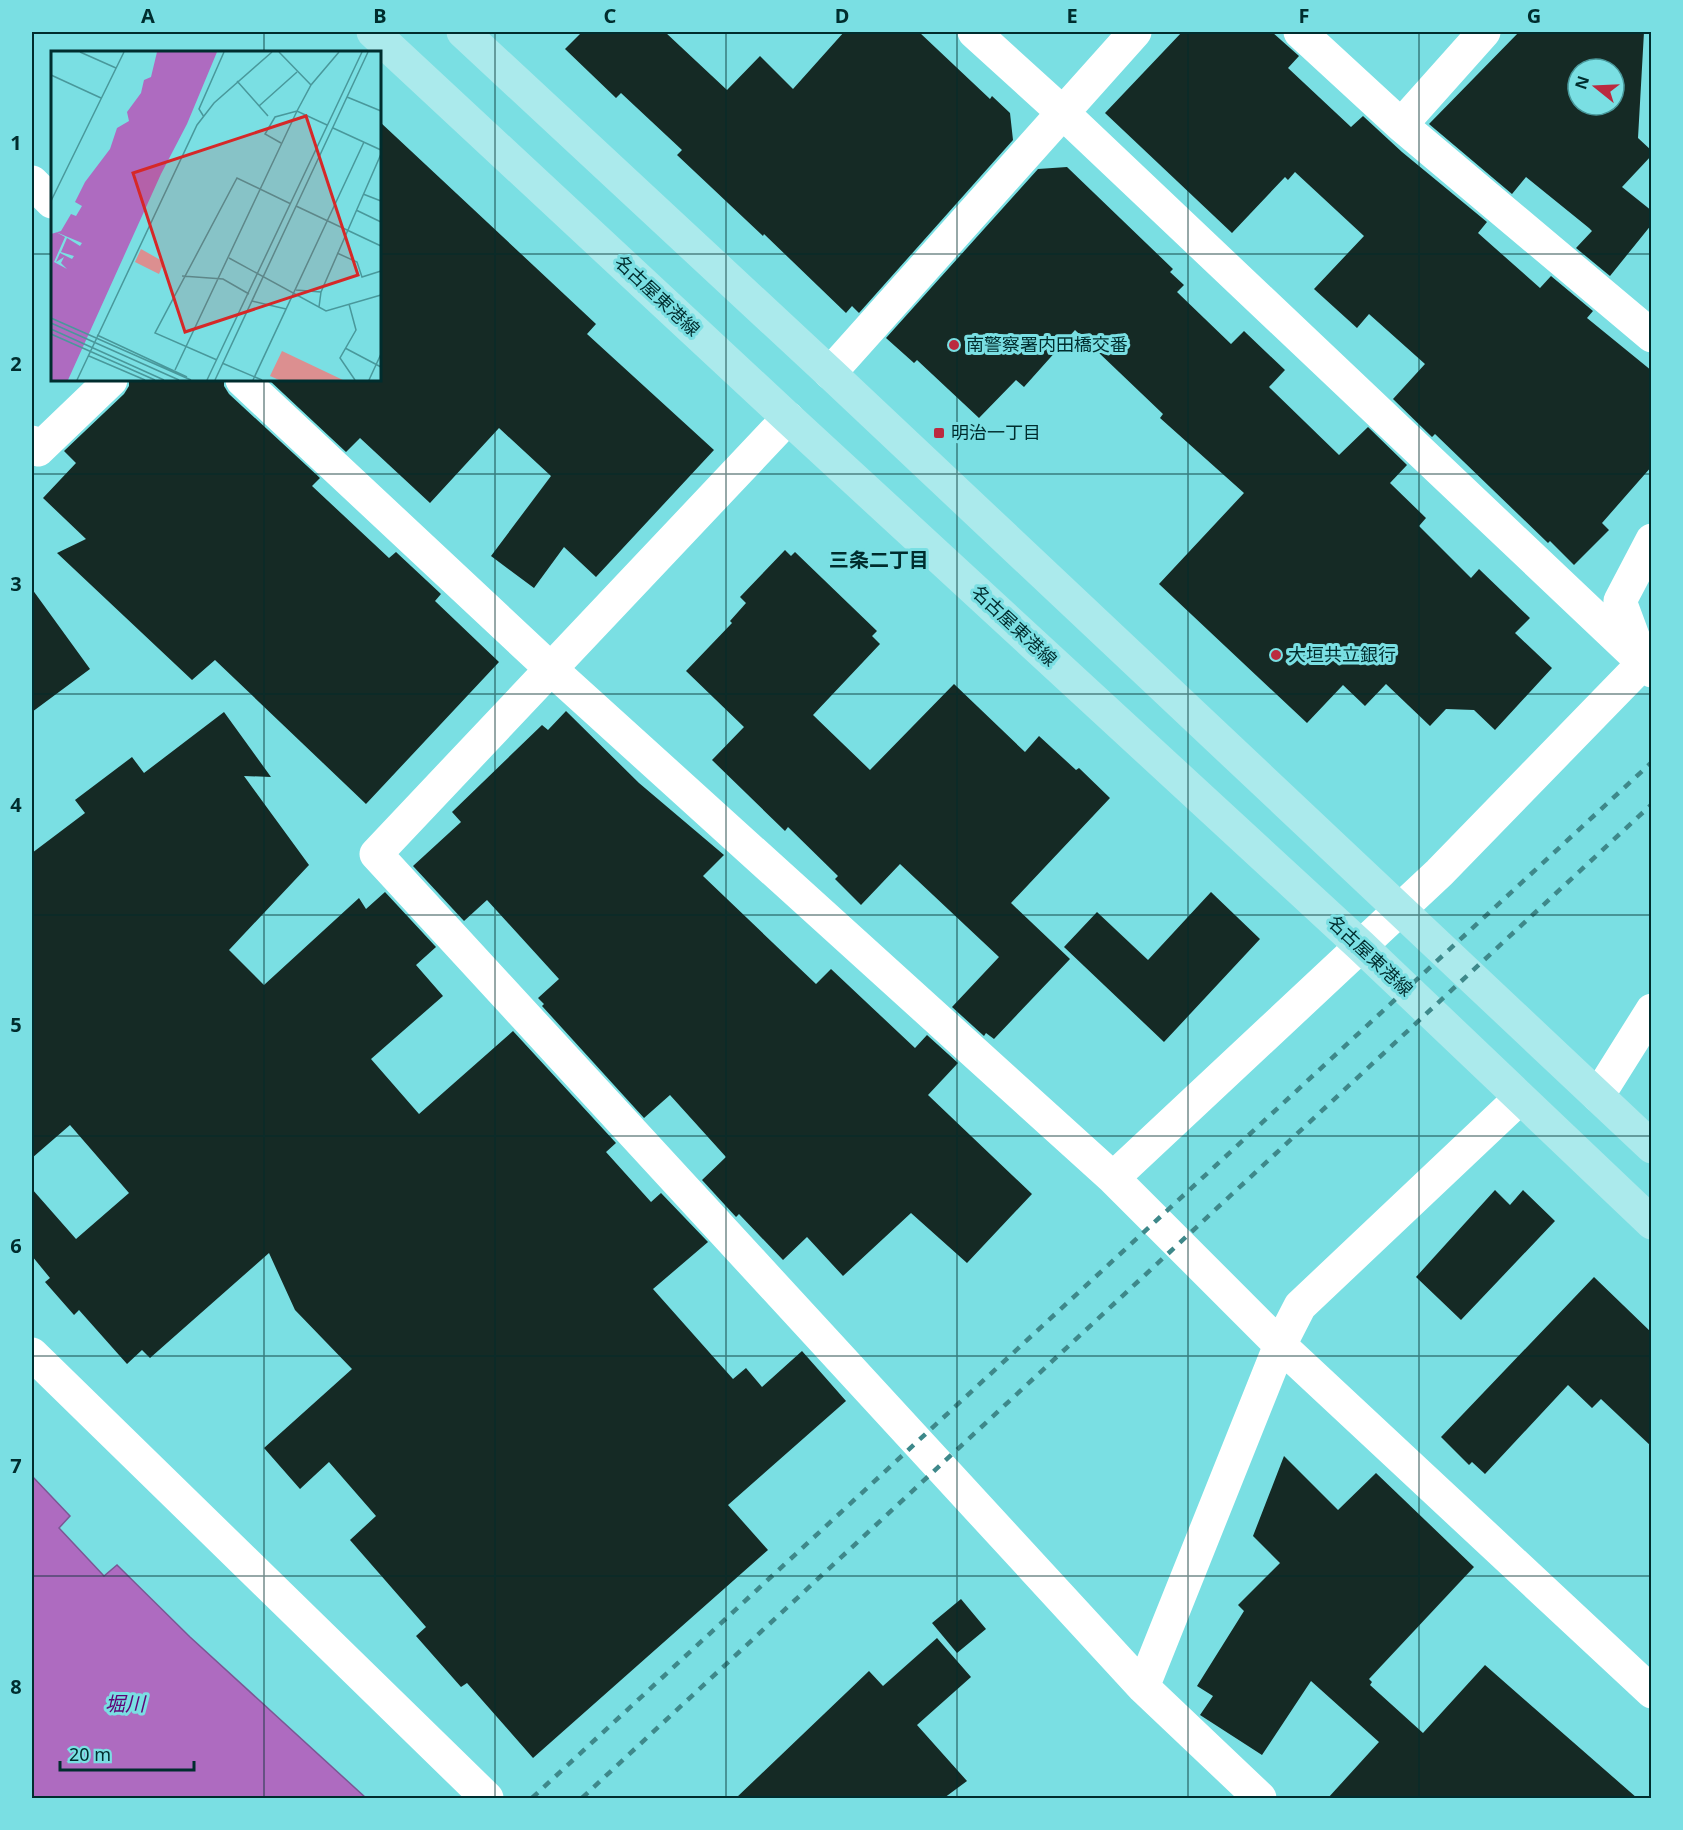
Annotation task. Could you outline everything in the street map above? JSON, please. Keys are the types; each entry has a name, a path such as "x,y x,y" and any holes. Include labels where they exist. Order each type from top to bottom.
{"main road":[{"name":"名古屋東港線","path":"373,32 1361,946 1652,1223"},
{"path":"463,32 830,373 1652,1147"}],"street":[{"path":"974,32 1648,662"},
{"path":"830,373 1135,32"},
{"path":"1300,32 1401,125 1652,336"},
{"path":"1401,125 1484,32"},
{"path":"32,182 51,201"},
{"path":"32,442 38,450 110,381"},
{"path":"243,381 551,669 1113,1178 1280,1345 1652,1692"},
{"path":"788,418 376,854 1143,1687 1260,1798"},
{"path":"1648,662 1620,601 1652,540"},
{"path":"1113,1178 1439,873 1648,662"},
{"path":"1598,1096 1652,1010"},
{"path":"1143,1687 1280,1345 1300,1306 1520,1098"},
{"path":"32,1354 487,1798"}],"water":[{"name":"堀川","path":"32,1476 70,1516 59,1528 104,1576 117,1565 190,1637 366,1798 32,1798"}],"building":[{"path":"582,32 665,32 727,90 760,56 793,89 844,32 919,32 990,99 992,96 1010,113 1013,140 859,313 852,306 846,313 677,155 682,150 621,93 616,98 565,49"},
{"path":"1182,32 1272,32 1299,56 1288,68 1351,127 1363,116 1402,152 1487,222 1478,233 1540,288 1551,276 1593,311 1587,318 1652,371 1652,466 1602,523 1609,530 1574,565 1550,541 1548,543 1435,434 1432,437 1393,399 1425,364 1369,314 1357,328 1314,289 1364,236 1295,172 1288,180 1285,177 1232,233 1105,113"},
{"path":"1519,32 1644,32 1638,138 1652,151 1652,155 1622,187 1652,211 1652,224 1610,276 1576,248 1592,231 1589,228 1526,177 1512,194 1429,124"},
{"path":"381,123 596,324 587,334 714,450 596,577 564,547 534,588 491,556 551,476 499,428 430,503 360,438 346,452 270,381 381,381"},
{"path":"1067,167 1173,269 1170,272 1184,285 1177,292 1231,344 1244,331 1285,370 1269,387 1339,455 1368,427 1407,465 1390,483 1426,518 1419,526 1471,578 1479,569 1530,618 1515,633 1552,668 1495,730 1474,710 1446,709 1430,726 1386,684 1365,706 1343,685 1307,723 1159,584 1244,493 1160,418 1163,414 1075,330 1024,387 1016,380 979,418 917,360 914,363 886,338 1038,169"},
{"path":"129,381 224,381 229,394 320,478 312,486 389,558 396,552 441,594 435,601 499,662 366,804 215,660 192,680 57,553 86,539 43,498 76,463 64,451 124,394"},
{"path":"785,550 791,556 795,552 877,631 872,636 880,644 813,715 870,770 954,684 1025,752 1039,736 1076,770 1079,768 1110,798 1011,903 1070,959 994,1039 986,1033 984,1036 952,1007 999,957 900,864 861,905 835,879 838,876 788,827 785,831 712,760 744,727 686,671 732,623 730,621 746,603 740,597"},
{"path":"32,589 90,669 32,712"},
{"path":"566,711 639,783 724,855 703,876 816,984 831,969 915,1048 927,1035 958,1063 928,1095 1032,1194 967,1263 911,1213 843,1276 807,1237 783,1260 739,1214 736,1217 702,1180 726,1157 670,1095 644,1118 542,1006 544,1004 538,998 559,979 487,900 464,921 413,866 461,822 452,812 542,725 548,730"},
{"path":"224,712 271,777 244,776 309,865 229,950 264,985 359,898 366,909 385,892 436,947 416,965 443,996 371,1059 419,1114 513,1031 616,1143 606,1152 651,1202 661,1193 708,1242 653,1289 733,1379 746,1368 762,1387 802,1351 846,1401 728,1505 768,1550 533,1758 467,1683 461,1687 416,1636 426,1627 350,1540 376,1516 329,1462 300,1489 264,1448 352,1369 295,1310 269,1253 150,1358 142,1350 127,1364 79,1310 74,1315 45,1282 50,1278 32,1256 32,1189 76,1239 129,1193 70,1125 32,1158 32,853 85,813 75,800 132,757 144,773"},
{"path":"1211,892 1260,939 1164,1042 1064,947 1097,912 1148,960"},
{"path":"1495,1190 1510,1205 1523,1190 1555,1221 1461,1320 1416,1277"},
{"path":"1594,1277 1652,1333 1652,1447 1601,1399 1592,1408 1568,1385 1485,1474 1472,1462 1469,1465 1441,1437"},
{"path":"1284,1456 1338,1510 1376,1473 1474,1567 1369,1679 1372,1682 1370,1685 1423,1733 1485,1665 1637,1798 1328,1798 1379,1742 1311,1681 1262,1755 1200,1715 1213,1696 1197,1686 1244,1611 1238,1605 1280,1563 1253,1536"},
{"path":"961,1599 986,1629 957,1653 932,1623"},
{"path":"937,1638 971,1677 917,1725 967,1781 944,1798 736,1798 869,1671 883,1686"}],"railway":[{"path":"532,1798 1652,762"},
{"path":"582,1798 1652,804"}],"place":[{"name":"南警察署内田橋交番","path":"954,345"},
{"name":"明治一丁目","path":"939,433"},
{"name":"大垣共立銀行","path":"1276,655"}],"district":[{"name":"三条二丁目","path":"879,560"}]}
